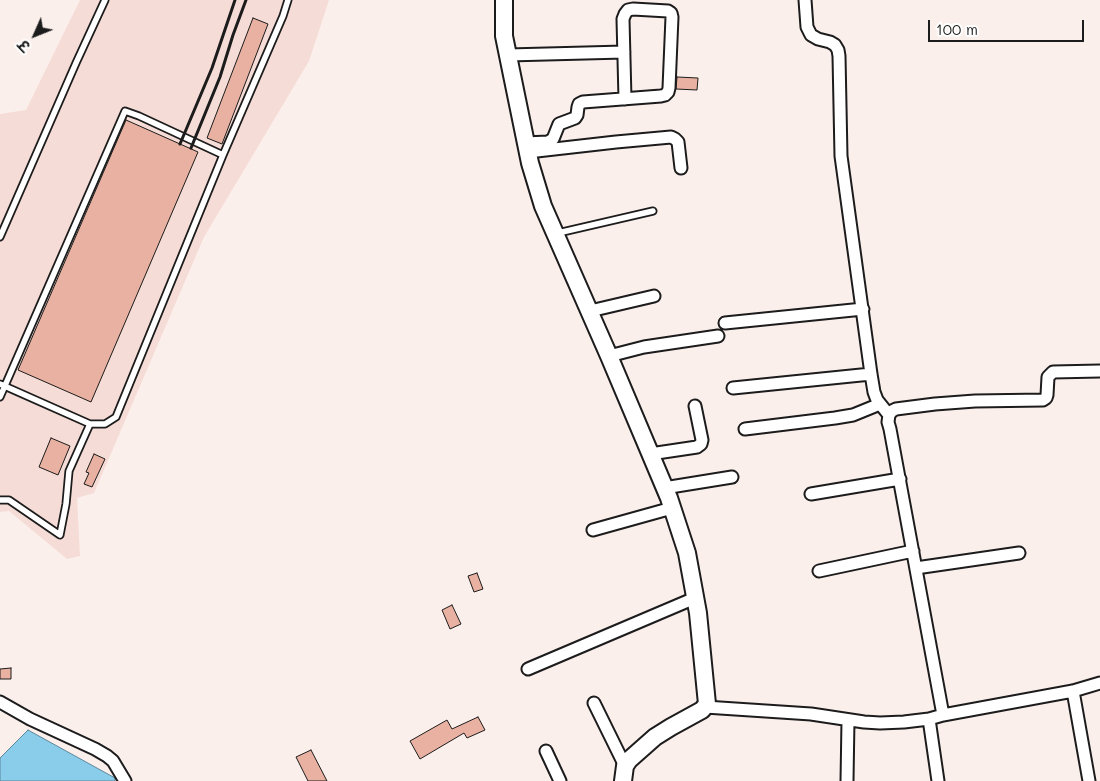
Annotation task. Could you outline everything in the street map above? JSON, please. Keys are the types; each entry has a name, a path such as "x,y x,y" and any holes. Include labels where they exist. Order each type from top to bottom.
{"street":[{"path":"504,0 504,36 526,147 543,206 610,356 672,508 687,553 698,613 707,701 706,707"},
{"path":"805,0 807,27 812,35 818,39 830,42 838,50 841,156 874,392 880,404 889,415"},
{"path":"526,147 553,139 559,124 575,118 579,104 583,102 624,99 661,96 665,95 668,92 672,17 668,10 633,9 628,10 625,14 624,99"},
{"path":"508,55 624,52"},
{"path":"526,147 671,137 678,142 681,168"},
{"path":"590,311 654,296"},
{"path":"725,323 863,309"},
{"path":"610,356 644,347 718,336"},
{"path":"943,715 888,422 889,415 896,409 935,404 975,401 1043,400 1047,395 1048,377 1053,372 1100,371"},
{"path":"733,388 872,374"},
{"path":"745,429 853,415 880,404"},
{"path":"650,454 697,447 701,444 702,440 695,406"},
{"path":"664,488 732,477"},
{"path":"811,494 900,479"},
{"path":"592,530 672,508"},
{"path":"818,571 913,551"},
{"path":"916,568 1019,553"},
{"path":"528,669 695,598"},
{"path":"624,774 629,760 655,737 706,707 810,714 880,723 929,720 943,715 1073,691 1100,683"},
{"path":"1073,691 1089,781"},
{"path":"0,702 30,719 107,756 113,761 125,781"},
{"path":"594,704 624,774"},
{"path":"847,781 848,720"},
{"path":"929,720 938,781"},
{"path":"546,751 560,781"}],"lane":[{"path":"0,237 105,0"},
{"path":"3,386 90,424 104,424 116,417 288,0"},
{"path":"0,398 3,386 125,111 223,155"},
{"path":"556,234 652,211"},
{"path":"0,500 8,500 60,534 66,504 69,471 90,424"}],"shaded area":[{"path":"80,0 329,0 309,61 204,237 94,493 77,498 80,556 67,559 9,511 0,512 0,114 26,110"}],"water":[{"path":"28,730 115,778 115,781 0,781 0,758"}],"building":[{"path":"253,18 268,24 222,144 207,138"},
{"path":"677,77 698,78 697,90 676,89"},
{"path":"126,120 198,152 91,402 18,370"},
{"path":"51,438 70,446 58,475 39,467"},
{"path":"94,454 105,459 92,487 84,484 89,473 86,472"},
{"path":"477,573 483,589 474,592 468,576"},
{"path":"452,605 461,624 450,629 442,610"},
{"path":"11,668 11,679 0,679 0,669"},
{"path":"478,717 485,730 467,738 464,733 420,759 410,741 447,720 452,729"},
{"path":"311,750 327,781 308,781 296,757"}],"railway":[{"path":"180,144 212,68 235,0"},
{"path":"191,148 220,77 246,0"}]}
